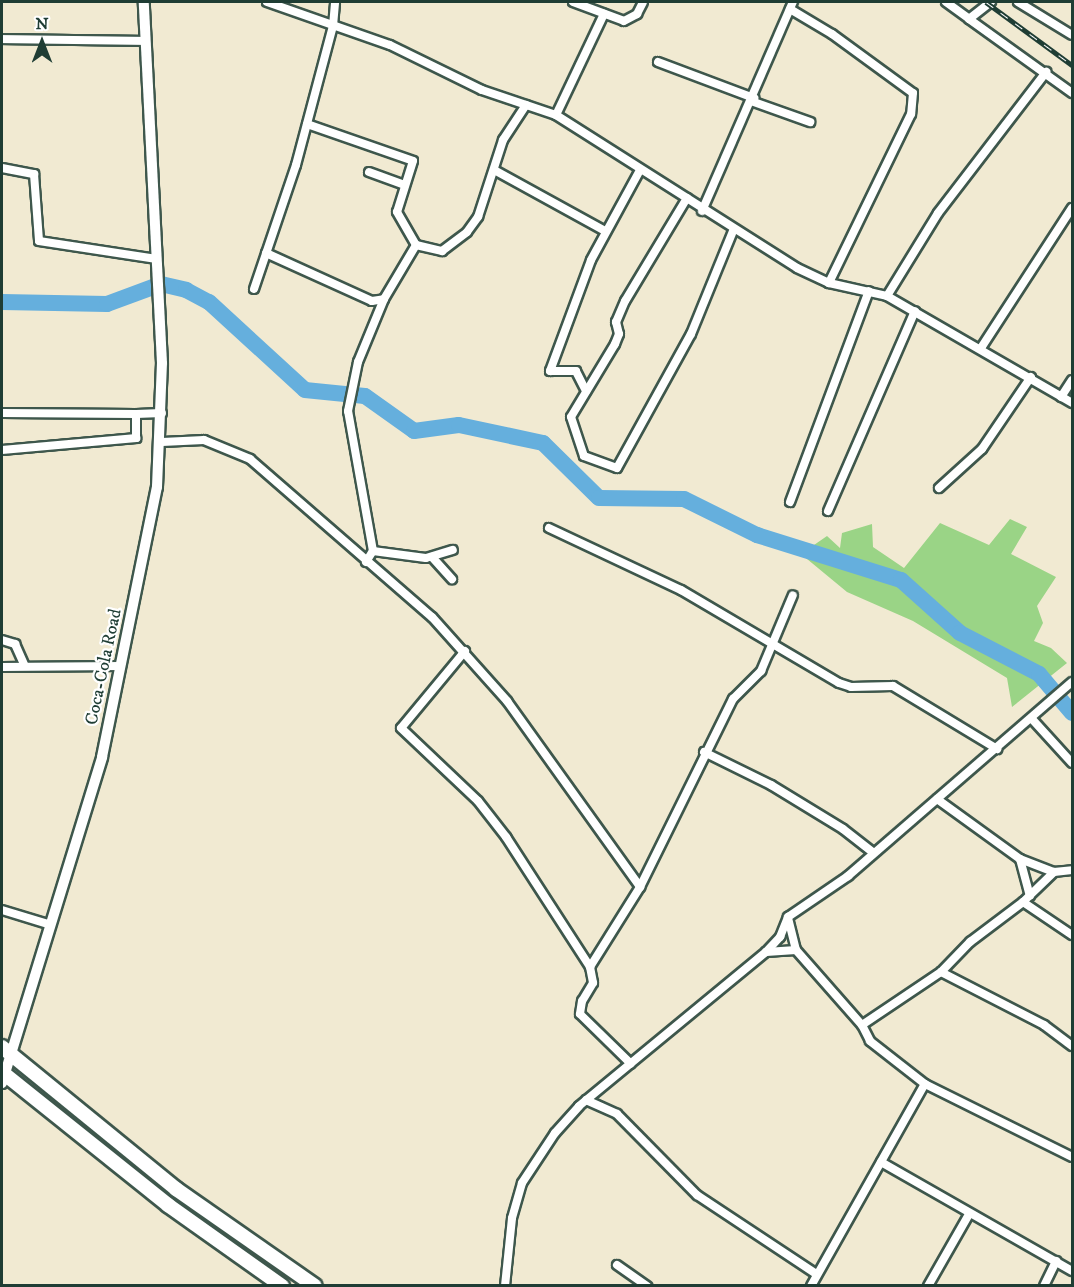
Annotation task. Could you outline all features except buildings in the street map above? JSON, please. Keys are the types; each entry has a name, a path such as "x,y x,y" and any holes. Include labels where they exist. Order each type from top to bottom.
{"main road":[{"path":"2,1047 176,1189 315,1286"},
{"path":"3,1077 168,1205 282,1286"}],"street":[{"name":"Coca-Cola Road","path":"3,1077 13,1056 102,757 157,487 162,442 159,294 144,2"},
{"path":"267,2 390,45 482,90 556,115 687,198 702,211 733,231 830,283 887,296 981,348 1072,403"},
{"path":"254,289 308,124 333,26 335,2"},
{"path":"573,2 624,21 637,14 643,2"},
{"path":"946,2 1046,72 1072,93"},
{"path":"969,19 991,2"},
{"path":"1018,2 1072,35"},
{"path":"702,211 752,100 791,5 913,93 911,114 830,283"},
{"path":"556,115 604,14"},
{"path":"2,39 146,41"},
{"path":"658,62 810,122"},
{"path":"887,296 938,213 1046,72"},
{"path":"308,124 407,157 413,166 399,198 398,219 416,245 441,250 467,232 478,217 496,171 503,140 526,105"},
{"path":"2,168 34,174 39,241 157,259"},
{"path":"586,391 576,371 550,370 572,306 605,231 640,170"},
{"path":"496,171 605,231"},
{"path":"369,172 405,185"},
{"path":"687,198 625,301 616,322 619,334 571,417 572,426 584,456 617,468 691,334 733,231"},
{"path":"981,348 1072,208"},
{"path":"366,562 373,551 348,411 358,362 384,299 416,245"},
{"path":"266,253 372,301 384,299"},
{"path":"790,502 869,291"},
{"path":"828,511 915,311"},
{"path":"939,488 982,449 1031,377"},
{"path":"1061,396 1072,380"},
{"path":"2,413 162,413"},
{"path":"2,450 136,438 136,414"},
{"path":"162,442 204,440 250,459 465,651 507,701 640,888"},
{"path":"549,528 681,590 839,683 851,687 893,686 997,749"},
{"path":"373,551 397,557 432,557 453,550"},
{"path":"432,557 453,579"},
{"path":"590,967 640,888 704,752 733,699 761,671 794,595"},
{"path":"2,640 15,644 25,666"},
{"path":"465,651 401,728 478,801 506,837 590,967 593,982 582,1001 580,1014 631,1064"},
{"path":"2,667 121,666"},
{"path":"505,1286 512,1218 522,1183 555,1133 586,1100 766,952 780,937 788,917 874,853 1072,682"},
{"path":"1032,718 1072,763"},
{"path":"704,752 780,791 843,829 874,853"},
{"path":"937,799 1020,860 1054,872 1072,870"},
{"path":"1020,860 1026,899 1072,935"},
{"path":"862,1025 941,972 970,942 1026,899 1054,872"},
{"path":"2,910 51,925"},
{"path":"788,917 796,950 862,1025 870,1041 925,1083 1072,1157"},
{"path":"766,952 796,950"},
{"path":"941,972 1044,1025 1072,1046"},
{"path":"811,1286 815,1273 925,1083"},
{"path":"586,1100 617,1114 697,1195 815,1273"},
{"path":"880,1162 1072,1271"},
{"path":"928,1286 969,1214"},
{"path":"1044,1286 1056,1261"},
{"path":"617,1265 647,1286"}],"green space":[{"path":"1010,519 1027,527 1011,554 1056,577 1037,606 1043,623 1034,641 1051,648 1067,663 1012,707 1007,678 913,621 847,592 801,554 827,536 840,548 842,533 872,524 873,547 904,568 940,523 989,545"}],"waterway":[{"path":"2,302 107,304 161,284 186,290 209,302 305,390 365,396 414,431 459,425 543,443 599,498 684,499 757,535 901,580 960,633 1039,674 1072,713"}],"railway":[{"path":"986,2 1072,65"}]}
